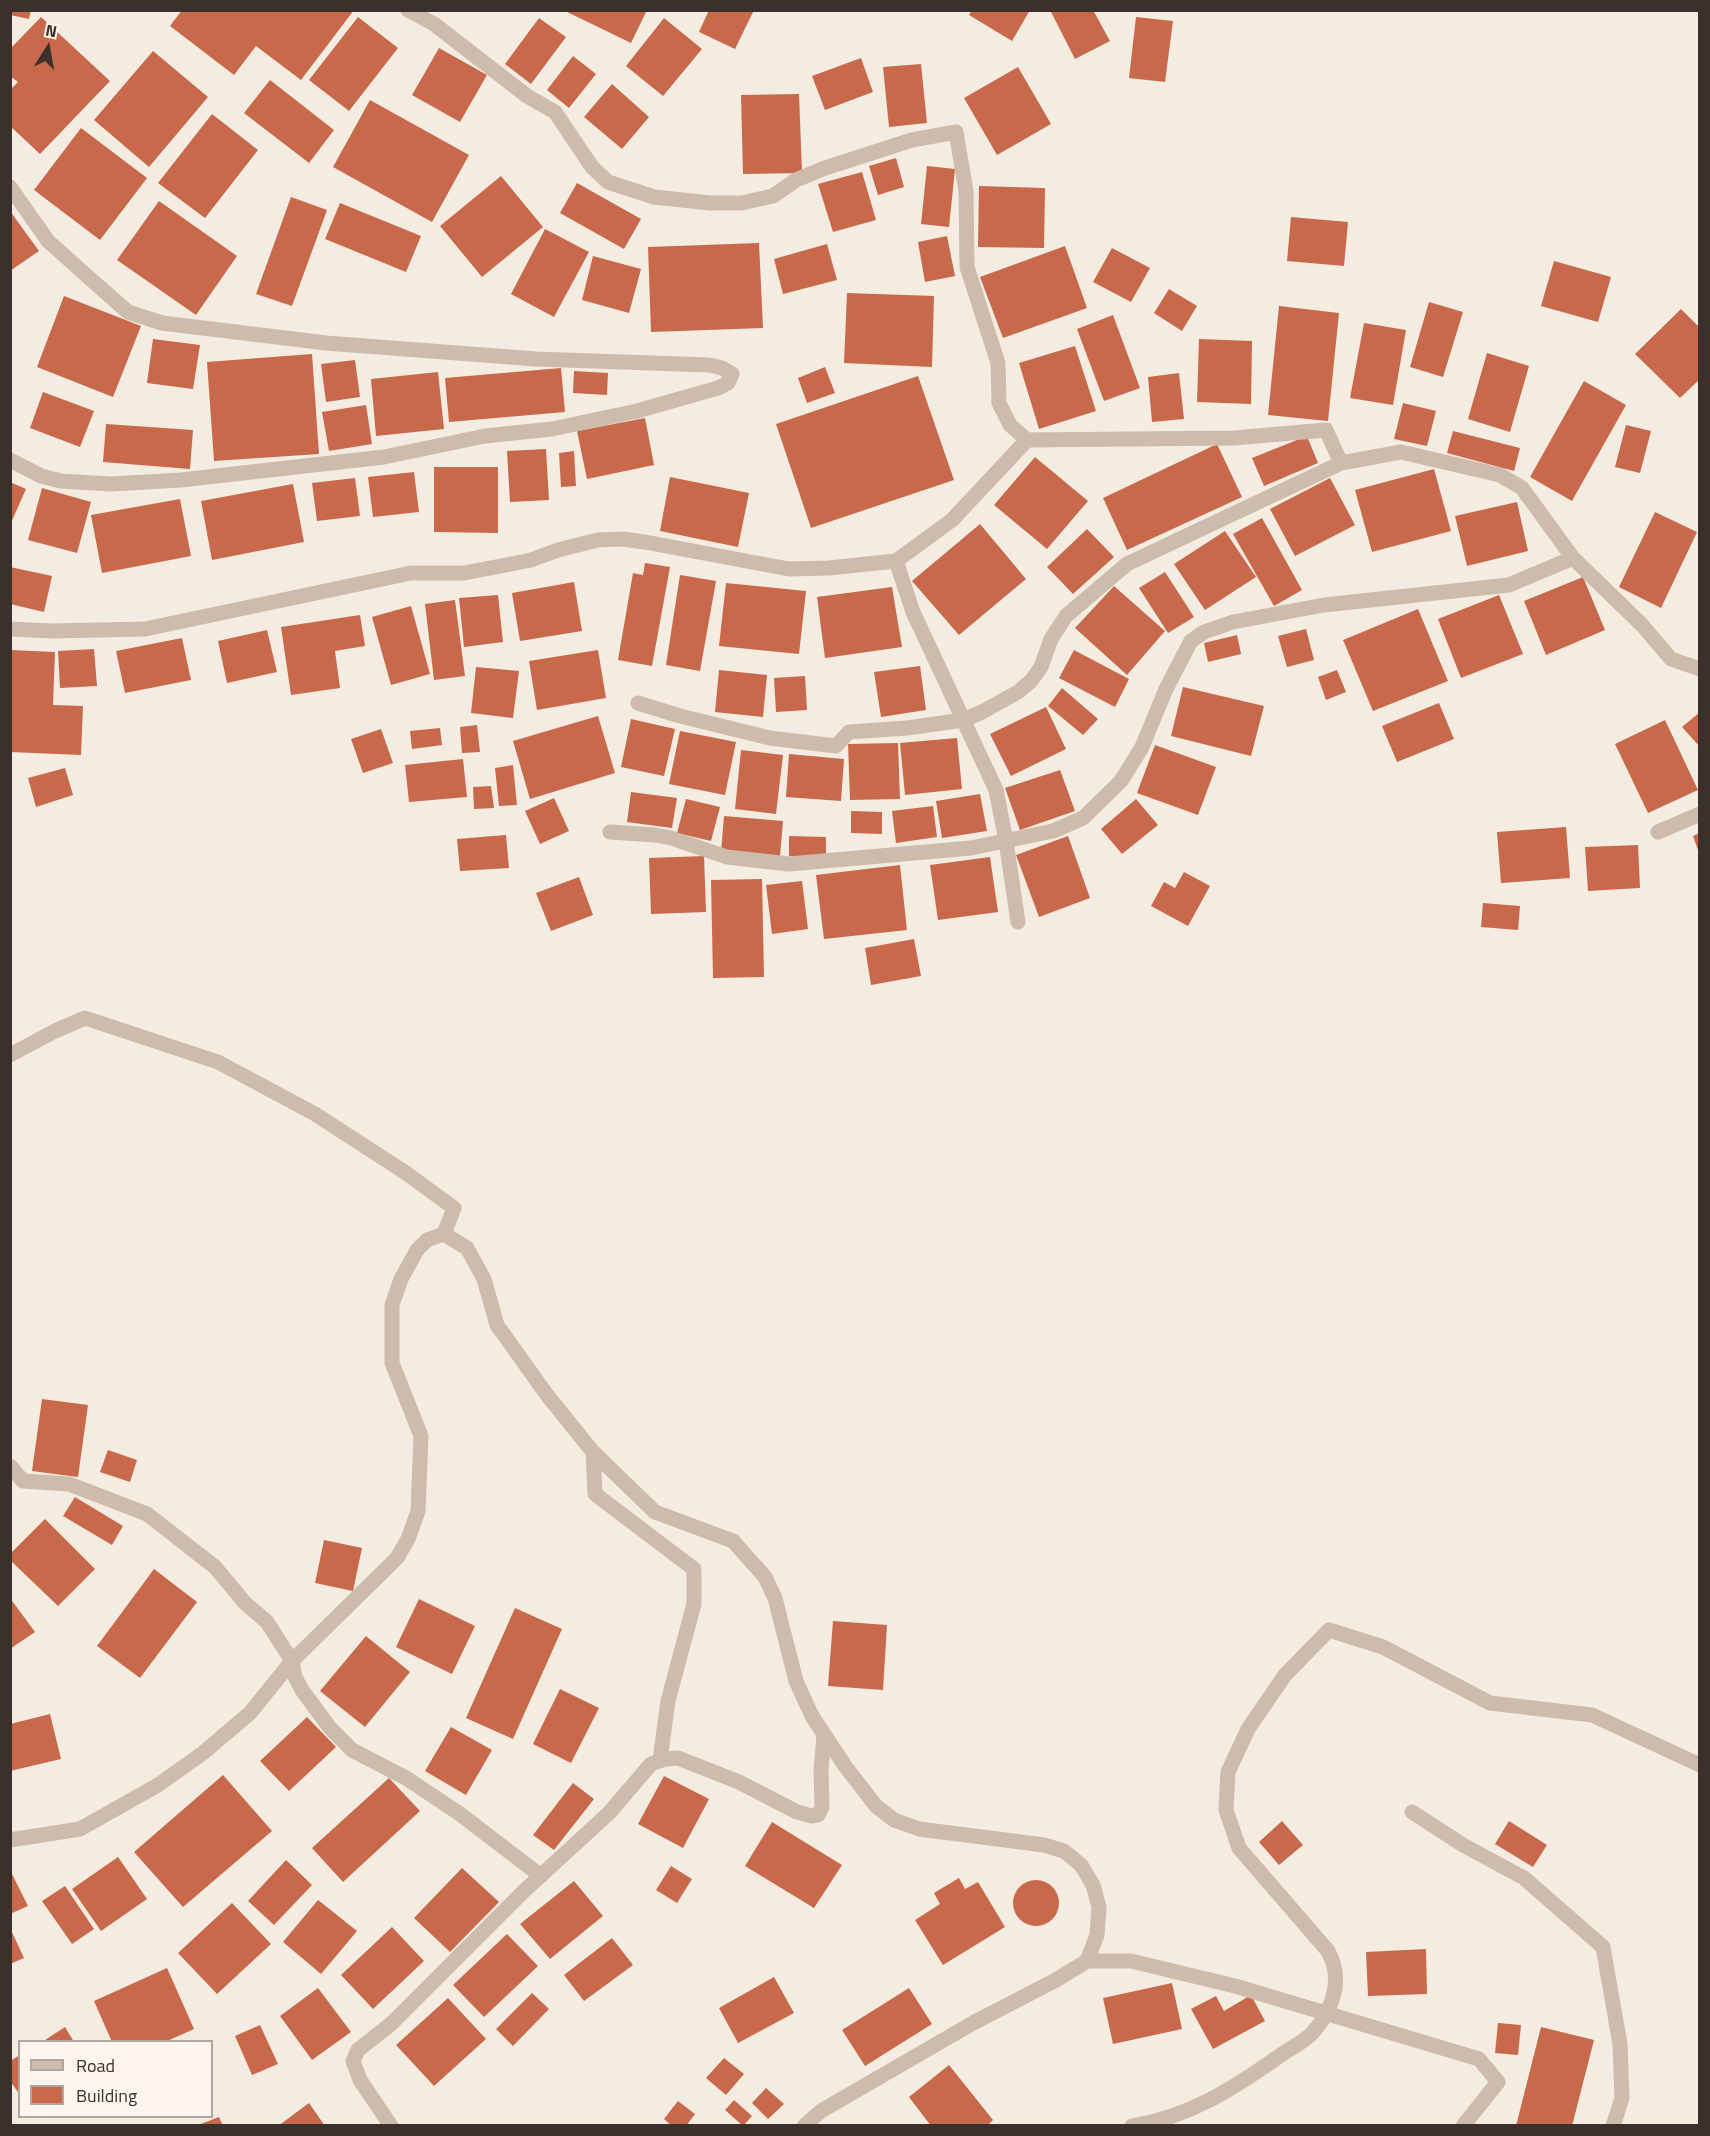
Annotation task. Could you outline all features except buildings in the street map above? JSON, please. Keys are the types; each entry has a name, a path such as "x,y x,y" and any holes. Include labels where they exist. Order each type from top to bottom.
{"street":[{"path":"408,10 434,24 527,96 555,112 592,167 608,182 654,197 710,203 741,203 773,196 795,180 836,165 912,141 956,132 966,190 967,267 998,363 999,404 1010,424 1027,440 1234,438 1326,430 1341,463"},
{"path":"10,187 48,241 128,312 162,323 326,343 536,359 709,365 722,368 732,374 728,383 718,388 638,411 552,429 485,436 384,457 284,469 181,480 79,483 41,476 10,460"},
{"path":"10,629 52,631 146,629 411,573 464,573 483,570 531,560 558,550 598,540 622,539 645,542 789,569 829,568 896,561 952,520 1027,440"},
{"path":"638,703 680,716 770,738 836,746 849,732 907,728 963,720 1018,692 1031,681 1041,667 1051,639 1066,616 1127,564 1341,463 1401,452 1500,474 1522,488 1573,558 1642,625 1671,659 1700,669"},
{"path":"610,832 656,835 727,857 789,864 971,848 1053,831 1083,818 1121,781 1142,747 1166,689 1191,641 1204,632 1233,622 1324,605 1509,585 1573,558"},
{"path":"896,561 913,612 996,790 1018,922"},
{"path":"1658,832 1700,814"},
{"path":"10,1055 55,1030 85,1018 218,1062 315,1114 406,1173 454,1208 444,1234 427,1240 417,1250 400,1279 392,1305 392,1364 421,1436 418,1511 408,1539 397,1558 292,1661 250,1713 202,1754 158,1785 80,1829 10,1840"},
{"path":"444,1234 467,1248 484,1279 497,1325 547,1395 593,1452 655,1512 733,1541 765,1577 776,1598 796,1681 812,1716 845,1766 876,1806 894,1820 919,1829 1044,1845 1064,1851 1081,1865 1093,1885 1100,1907 1097,1935 1087,1961"},
{"path":"593,1452 596,1494 694,1569 694,1604 668,1701 660,1760"},
{"path":"10,1466 23,1481 69,1485 147,1514 215,1567 245,1603 267,1622 292,1661 295,1677 302,1690 330,1728 352,1749 406,1778 460,1814 541,1876"},
{"path":"1132,2126 1182,2114 1239,2084 1313,2033 1327,2014 1334,1998 1336,1978 1334,1962 1328,1951 1239,1848 1226,1810 1228,1772 1248,1729 1285,1675 1329,1630 1383,1647 1490,1703 1592,1715 1700,1765"},
{"path":"390,2126 360,2080 353,2061 358,2049 391,2024 541,1876 609,1813 651,1764 660,1760 678,1758 739,1782 796,1812 812,1816 818,1815 822,1807 821,1771 824,1734"},
{"path":"1412,1812 1463,1845 1524,1878 1603,1947 1620,2044 1622,2098 1612,2126"},
{"path":"804,2126 821,2111 973,2023 1056,1980 1087,1961 1131,1961 1235,1986 1479,2059 1498,2082 1463,2126"}]}
